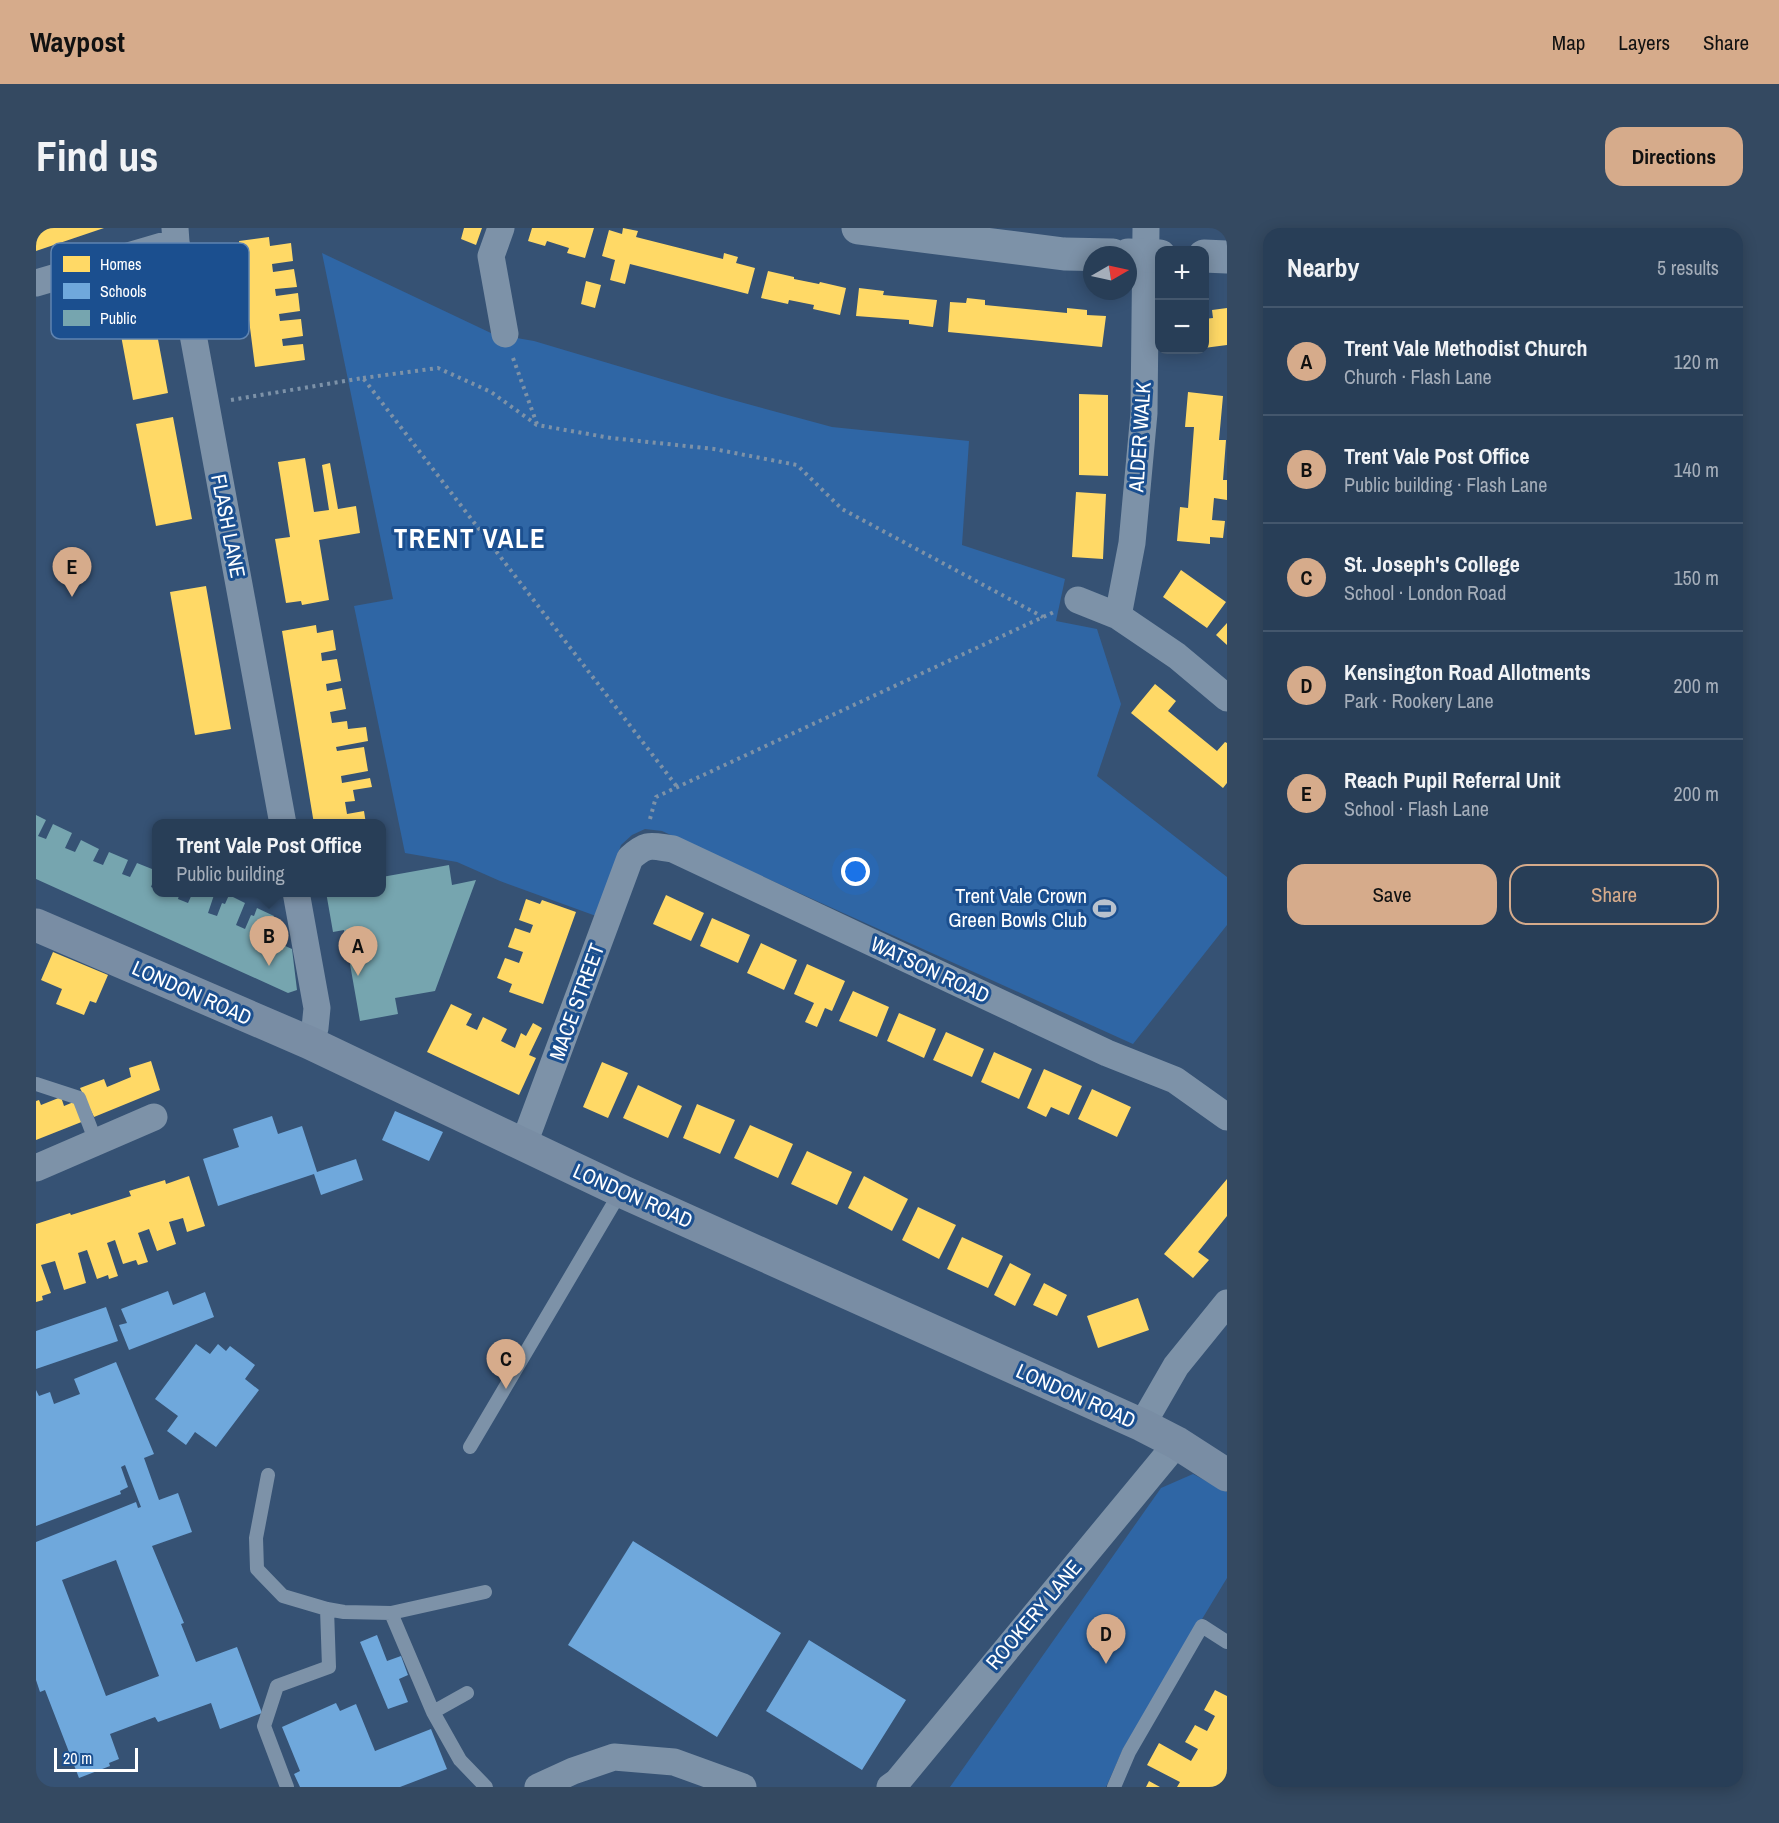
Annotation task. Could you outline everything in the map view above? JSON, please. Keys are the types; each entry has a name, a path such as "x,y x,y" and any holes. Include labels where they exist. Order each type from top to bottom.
{"main road":[{"name":"LONDON ROAD","path":"36,924 310,1043 621,1191 1142,1425 1177,1443 1227,1474"}],"street":[{"path":"501,228 491,256 505,334"},
{"path":"858,228 1064,254 1083,254"},
{"path":"153,243 176,235"},
{"name":"ALDER WALK","path":"1118,616 1131,543 1144,413 1145,249"},
{"path":"1209,256 1227,257"},
{"path":"36,284 51,279"},
{"name":"FLASH LANE","path":"194,339 282,819"},
{"path":"1078,600 1118,616 1178,656 1227,698"},
{"name":"WATSON ROAD","path":"636,853 651,846 674,849 1097,1048 1175,1080 1227,1117"},
{"name":"MACE STREET","path":"524,1146 636,853"},
{"path":"297,897 317,1008 315,1028 310,1043"},
{"path":"36,1168 154,1117"},
{"path":"1142,1425 1176,1366 1227,1303"},
{"name":"ROOKERY LANE","path":"890,1787 897,1782 1177,1443"},
{"path":"538,1787 573,1771 614,1757 674,1762 743,1787"}],"lane":[{"path":"36,1084 79,1098 96,1142"},
{"path":"470,1448 621,1191"},
{"path":"268,1475 256,1538 257,1569 283,1596 344,1612 391,1614 485,1592"},
{"path":"287,1787 264,1726 277,1686 329,1666 327,1609"},
{"path":"391,1614 433,1712 460,1760 486,1787"},
{"path":"1113,1787 1129,1752 1202,1626 1227,1642"},
{"path":"433,1712 467,1693"}],"path":[{"path":"505,334 537,425"},
{"path":"205,404 438,368 491,392 537,425 611,438 714,449 797,465 842,509 1043,617"},
{"path":"363,378 678,788"},
{"path":"636,853 656,797 1078,600"}],"shaded area":[{"path":"322,253 493,334 534,341 832,427 969,441 962,545 1065,579 1056,621 1097,629 1121,704 1097,776 1227,877 1227,925 1133,1044 662,831 645,829 632,835 621,845 596,916 500,881 457,862 405,853 354,606 393,599"},
{"path":"1193,1474 1227,1492 1227,1578 1123,1749 1106,1787 950,1787 1161,1488"}],"building: Homes":[{"path":"36,228 104,228 60,243 51,243 51,246 36,251"},
{"path":"464,228 482,228 476,245 461,239"},
{"path":"532,228 594,228 585,258 567,253 569,248 547,241 545,246 528,241"},
{"path":"623,228 638,231 636,237 723,259 724,253 738,257 736,263 755,268 748,294 630,264 625,284 610,280 615,260 602,256 609,230 622,234"},
{"path":"269,237 270,246 291,243 293,261 272,264 273,272 294,269 297,287 275,289 276,296 298,293 300,311 279,314 280,321 301,319 303,336 282,339 283,346 303,344 305,360 255,367 249,320 249,243 239,243 239,241"},
{"path":"768,271 794,277 794,279 846,288 840,315 813,309 814,305 789,300 788,304 761,298"},
{"path":"586,281 601,285 595,308 581,304"},
{"path":"859,288 884,291 883,295 937,300 933,327 909,324 909,320 856,316"},
{"path":"967,298 985,300 985,305 1067,313 1067,308 1087,310 1087,315 1106,316 1102,347 948,332 950,302 966,303"},
{"path":"1227,308 1227,345 1209,347 1209,318 1213,318 1212,310"},
{"path":"122,339 158,339 168,393 133,400"},
{"path":"1188,392 1223,396 1219,440 1226,440 1223,480 1227,480 1227,500 1214,498 1212,520 1225,521 1223,538 1210,537 1210,544 1177,541 1180,507 1188,508 1194,427 1185,427"},
{"path":"1079,394 1108,395 1108,476 1079,475"},
{"path":"173,417 192,519 156,526 136,424"},
{"path":"305,458 314,512 329,510 322,465 330,463 338,509 356,506 360,533 319,540 329,600 302,605 301,601 286,603 275,539 290,537 278,462"},
{"path":"1076,492 1106,494 1103,559 1072,557"},
{"path":"1181,570 1226,602 1207,628 1163,597"},
{"path":"206,586 231,729 195,735 170,592"},
{"path":"1227,623 1227,645 1216,635"},
{"path":"316,625 317,633 333,630 336,650 321,653 322,661 337,659 341,681 326,684 327,691 342,688 346,709 330,712 332,723 347,721 348,729 366,727 368,741 336,747 337,751 364,747 368,771 341,776 342,783 370,778 372,787 353,790 355,801 345,802 347,814 364,811 365,819 313,819 282,631"},
{"path":"1155,684 1176,701 1168,711 1217,751 1225,742 1227,743 1227,783 1223,788 1131,713"},
{"path":"666,895 704,913 691,941 653,924"},
{"path":"526,899 540,904 542,900 576,912 543,1004 509,992 512,984 497,978 505,958 519,963 523,952 508,947 515,928 530,933 533,925 519,920"},
{"path":"712,918 750,935 738,963 700,946"},
{"path":"761,943 797,960 784,990 747,973"},
{"path":"53,952 108,975 96,1003 90,1001 84,1015 56,1004 62,989 41,980"},
{"path":"807,964 845,981 832,1011 825,1008 817,1027 805,1022 814,1003 794,994"},
{"path":"853,991 889,1007 877,1037 839,1021"},
{"path":"451,1004 472,1014 466,1025 477,1030 483,1017 507,1029 501,1041 515,1048 521,1033 526,1036 533,1023 542,1028 529,1055 536,1058 519,1095 427,1052"},
{"path":"899,1013 936,1029 924,1058 887,1041"},
{"path":"946,1032 984,1049 972,1077 933,1060"},
{"path":"994,1052 1032,1069 1019,1099 981,1082"},
{"path":"151,1061 160,1090 94,1117 80,1088 104,1079 107,1087 131,1077 129,1068"},
{"path":"602,1062 628,1073 608,1118 583,1107"},
{"path":"1044,1069 1082,1086 1069,1115 1051,1107 1046,1117 1027,1108"},
{"path":"638,1085 682,1106 668,1138 623,1118"},
{"path":"1092,1089 1131,1107 1117,1137 1078,1119"},
{"path":"61,1097 64,1106 76,1101 84,1121 36,1140 36,1101 39,1100 41,1105"},
{"path":"697,1104 735,1120 720,1154 683,1138"},
{"path":"750,1125 793,1144 778,1178 734,1158"},
{"path":"807,1151 852,1172 837,1205 791,1184"},
{"path":"189,1176 205,1226 187,1232 183,1218 169,1222 176,1244 157,1251 149,1229 138,1233 148,1262 138,1265 136,1260 123,1264 115,1240 107,1243 118,1276 109,1279 108,1275 97,1279 87,1250 78,1253 86,1283 64,1290 55,1261 41,1265 51,1293 42,1296 43,1300 36,1302 36,1224 131,1196 129,1191 165,1180 166,1184"},
{"path":"864,1176 908,1199 892,1231 848,1208"},
{"path":"1227,1179 1227,1216 1198,1252 1209,1260 1193,1278 1164,1254"},
{"path":"918,1207 956,1225 939,1259 902,1240"},
{"path":"962,1237 1003,1256 988,1288 947,1269"},
{"path":"1010,1263 1031,1274 1015,1306 994,1295"},
{"path":"1044,1283 1067,1295 1057,1316 1033,1305"},
{"path":"1138,1298 1149,1330 1098,1348 1087,1316"},
{"path":"1215,1690 1227,1696 1227,1779 1223,1787 1177,1787 1180,1782 1147,1765 1159,1743 1191,1761 1198,1749 1185,1742 1195,1725 1207,1731 1215,1716 1204,1710"},
{"path":"1149,1781 1160,1787 1146,1787"}],"building: Schools":[{"path":"395,1111 443,1132 429,1161 382,1140"},
{"path":"272,1116 278,1134 302,1126 317,1172 356,1159 363,1180 321,1195 314,1174 218,1206 203,1159 239,1147 233,1129"},
{"path":"168,1291 173,1305 205,1292 214,1317 129,1350 119,1325 127,1323 121,1309"},
{"path":"106,1307 118,1341 36,1369 36,1331"},
{"path":"196,1344 210,1354 218,1344 226,1351 230,1346 255,1365 245,1379 259,1390 216,1447 195,1432 186,1445 167,1431 178,1416 155,1399"},
{"path":"116,1362 154,1454 144,1458 159,1500 178,1493 192,1532 152,1546 184,1623 181,1624 196,1662 237,1647 262,1713 220,1729 211,1703 158,1722 155,1717 110,1734 119,1759 109,1763 110,1766 79,1778 45,1690 40,1692 36,1680 36,1542 136,1502 138,1508 141,1507 125,1465 121,1467 128,1487 120,1491 121,1494 36,1526 36,1390 39,1396 50,1392 54,1404 80,1394 74,1379","holes":["116,1560 159,1676 106,1696 62,1580"]},
{"path":"633,1541 781,1633 717,1737 568,1645"},
{"path":"377,1635 387,1661 401,1656 408,1675 399,1679 408,1702 388,1709 360,1642"},
{"path":"809,1640 906,1700 862,1770 766,1711"},
{"path":"336,1703 340,1711 356,1704 375,1751 431,1729 447,1769 400,1787 300,1787 294,1774 300,1771 282,1727"}],"building: Public":[{"path":"36,815 46,820 38,836 46,839 53,824 72,833 65,848 75,852 81,840 99,849 93,861 103,865 109,852 128,860 122,874 130,877 137,863 152,869 152,897 179,897 178,899 188,903 191,897 213,897 208,913 217,916 222,903 225,904 228,897 233,897 245,903 236,925 245,929 257,908 274,916 265,937 292,949 297,990 288,993 36,879"},
{"path":"449,865 452,885 476,880 435,991 395,998 398,1014 360,1021 344,930 333,932 327,897 386,897 386,876"}],"place":[{"name":"Reach Pupil Referral Unit","path":"72,597"},
{"name":"Trent Vale Crown Green Bowls Club","path":"1105,908"},
{"name":"Trent Vale Post Office","path":"269,966"},
{"name":"Trent Vale Methodist Church","path":"358,976"},
{"name":"St. Joseph's College","path":"506,1389"},
{"name":"Kensington Road Allotments","path":"1106,1664"}],"district":[{"name":"TRENT VALE","path":"470,539"}]}
